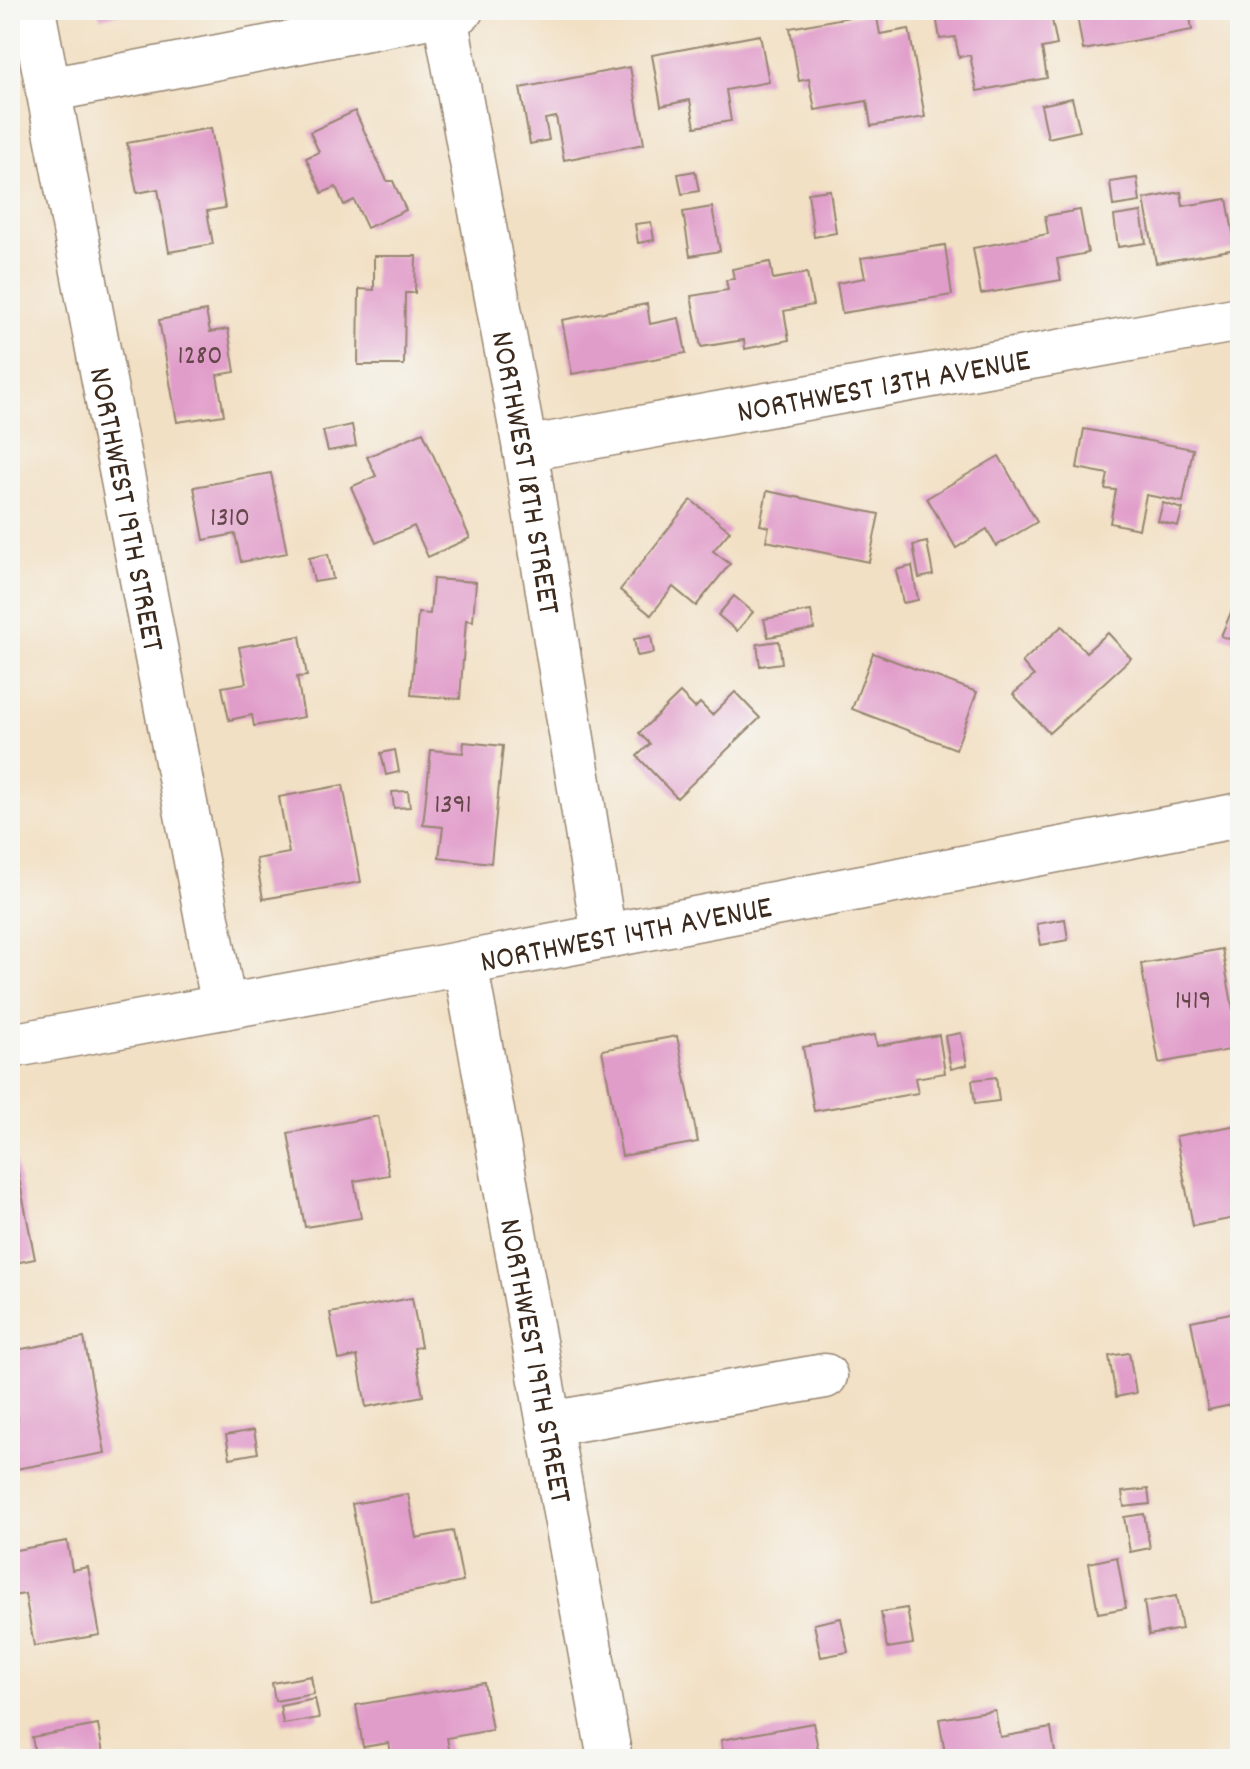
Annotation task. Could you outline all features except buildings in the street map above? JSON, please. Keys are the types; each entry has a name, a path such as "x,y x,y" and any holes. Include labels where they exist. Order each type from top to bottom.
{"street":[{"name":"NORTHWEST 19TH STREET","path":"33,10 224,1007"},
{"path":"48,90 450,11"},
{"name":"NORTHWEST 18TH STREET","path":"450,11 604,936"},
{"name":"NORTHWEST 13TH AVENUE","path":"525,449 1240,319"},
{"name":"NORTHWEST 14TH AVENUE","path":"10,1046 465,963 1240,815"},
{"name":"NORTHWEST 19TH STREET","path":"465,963 610,1759"},
{"path":"549,1424 825,1376"}]}
